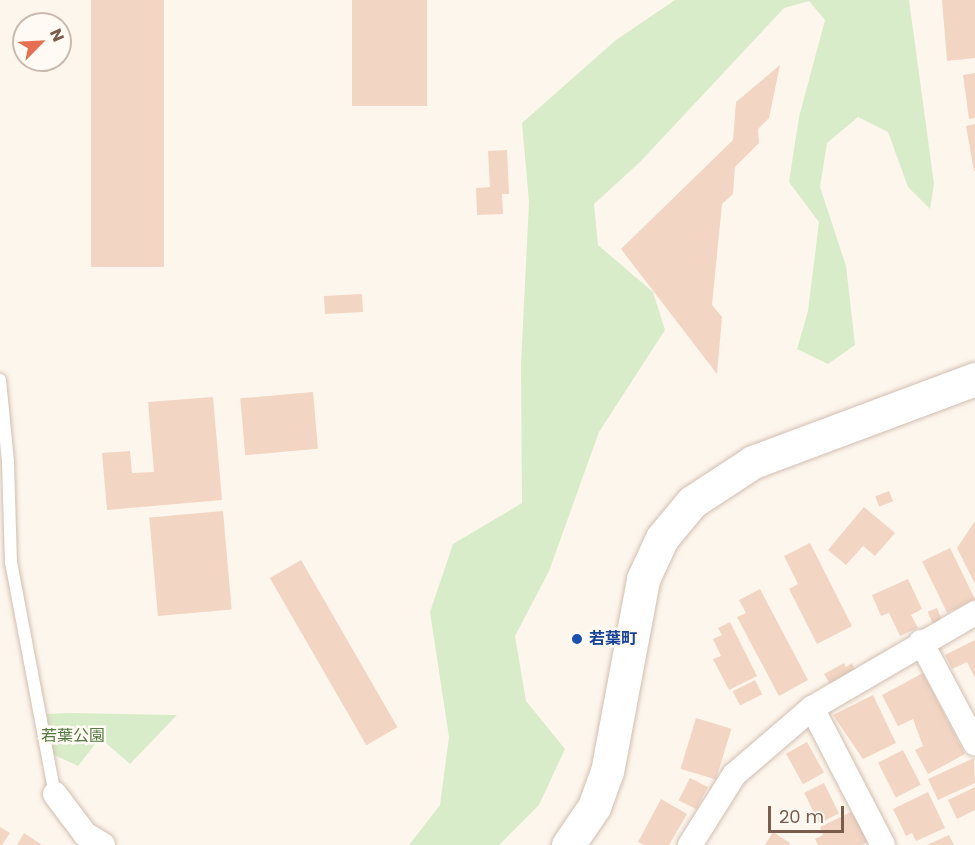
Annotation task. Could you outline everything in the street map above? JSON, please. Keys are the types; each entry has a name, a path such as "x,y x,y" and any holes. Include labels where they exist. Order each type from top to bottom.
{"street":[{"path":"568,845 594,807 607,772 643,579 662,538 692,502 753,462 975,379"},
{"path":"690,845 734,775 812,708 921,642 975,613"},
{"path":"921,642 975,743"},
{"path":"812,708 883,845"},
{"path":"55,794 85,834 103,845"}],"lane":[{"path":"0,380 8,462 11,562 55,794"}],"green space":[{"path":"675,0 909,0 934,184 930,209 908,187 888,132 858,117 827,143 820,187 846,266 855,345 828,364 797,349 808,311 819,222 789,182 799,117 825,20 809,1 784,8 640,162 594,204 598,245 653,292 665,330 599,432 549,571 515,636 526,701 565,749 539,805 499,845 409,845 440,805 449,737 430,612 453,544 522,503 521,364 529,202 522,123 616,40"},
{"name":"若葉公園","path":"47,714 177,715 130,764 100,738 78,766 52,754"}],"building":[{"path":"91,0 164,0 164,267 91,267"},
{"path":"352,0 427,0 427,106 352,106"},
{"path":"942,0 975,0 975,58 947,61"},
{"path":"780,65 769,118 758,129 759,143 735,167 733,194 722,204 712,305 722,317 717,374 621,249 733,140 736,102"},
{"path":"975,73 975,118 969,119 963,75"},
{"path":"975,124 975,171 974,171 966,126"},
{"path":"507,150 509,194 502,194 503,214 477,215 476,188 490,187 488,151"},
{"path":"362,294 363,312 325,314 324,296"},
{"path":"313,392 318,449 245,455 240,398"},
{"path":"213,397 222,500 107,510 102,453 130,451 132,473 154,472 148,402"},
{"path":"889,491 893,501 879,507 875,497"},
{"path":"864,507 895,533 875,556 863,546 846,565 828,550"},
{"path":"223,511 232,610 158,616 149,517"},
{"path":"975,521 975,584 957,548"},
{"path":"810,543 852,626 817,644 789,589 798,584 784,556"},
{"path":"950,548 975,599 947,613 922,562"},
{"path":"301,560 398,727 366,745 270,578"},
{"path":"908,579 922,609 911,615 918,628 900,636 889,613 881,616 872,595"},
{"path":"760,589 808,680 779,696 737,617 746,613 739,600"},
{"path":"937,608 943,623 934,627 928,612"},
{"path":"730,622 757,676 729,690 713,659 721,656 713,639 722,635 718,628"},
{"path":"975,640 975,678 967,662 952,669 945,655"},
{"path":"844,663 846,667 852,663 855,670 830,684 824,674"},
{"path":"923,673 965,754 928,774 915,750 923,746 913,719 898,726 882,695"},
{"path":"755,680 762,694 740,706 733,691"},
{"path":"873,695 896,743 863,759 833,715"},
{"path":"696,718 731,729 716,780 681,769"},
{"path":"807,742 824,773 803,784 786,754"},
{"path":"903,750 921,785 896,797 878,763"},
{"path":"974,758 975,783 938,800 928,779"},
{"path":"690,778 708,787 696,809 679,800"},
{"path":"824,783 839,814 819,823 804,793"},
{"path":"975,787 975,810 957,819 948,800"},
{"path":"928,792 945,828 916,841 912,833 906,836 893,809"},
{"path":"661,799 687,814 669,845 644,845 638,842"},
{"path":"851,812 870,841 862,845 818,845 815,839 823,835 820,827"},
{"path":"0,827 10,833 2,845 0,845"},
{"path":"773,832 790,843 789,845 765,845"},
{"path":"24,833 42,845 17,845"},
{"path":"949,835 954,845 927,845"}],"place":[{"name":"若葉町","path":"577,639"}]}
